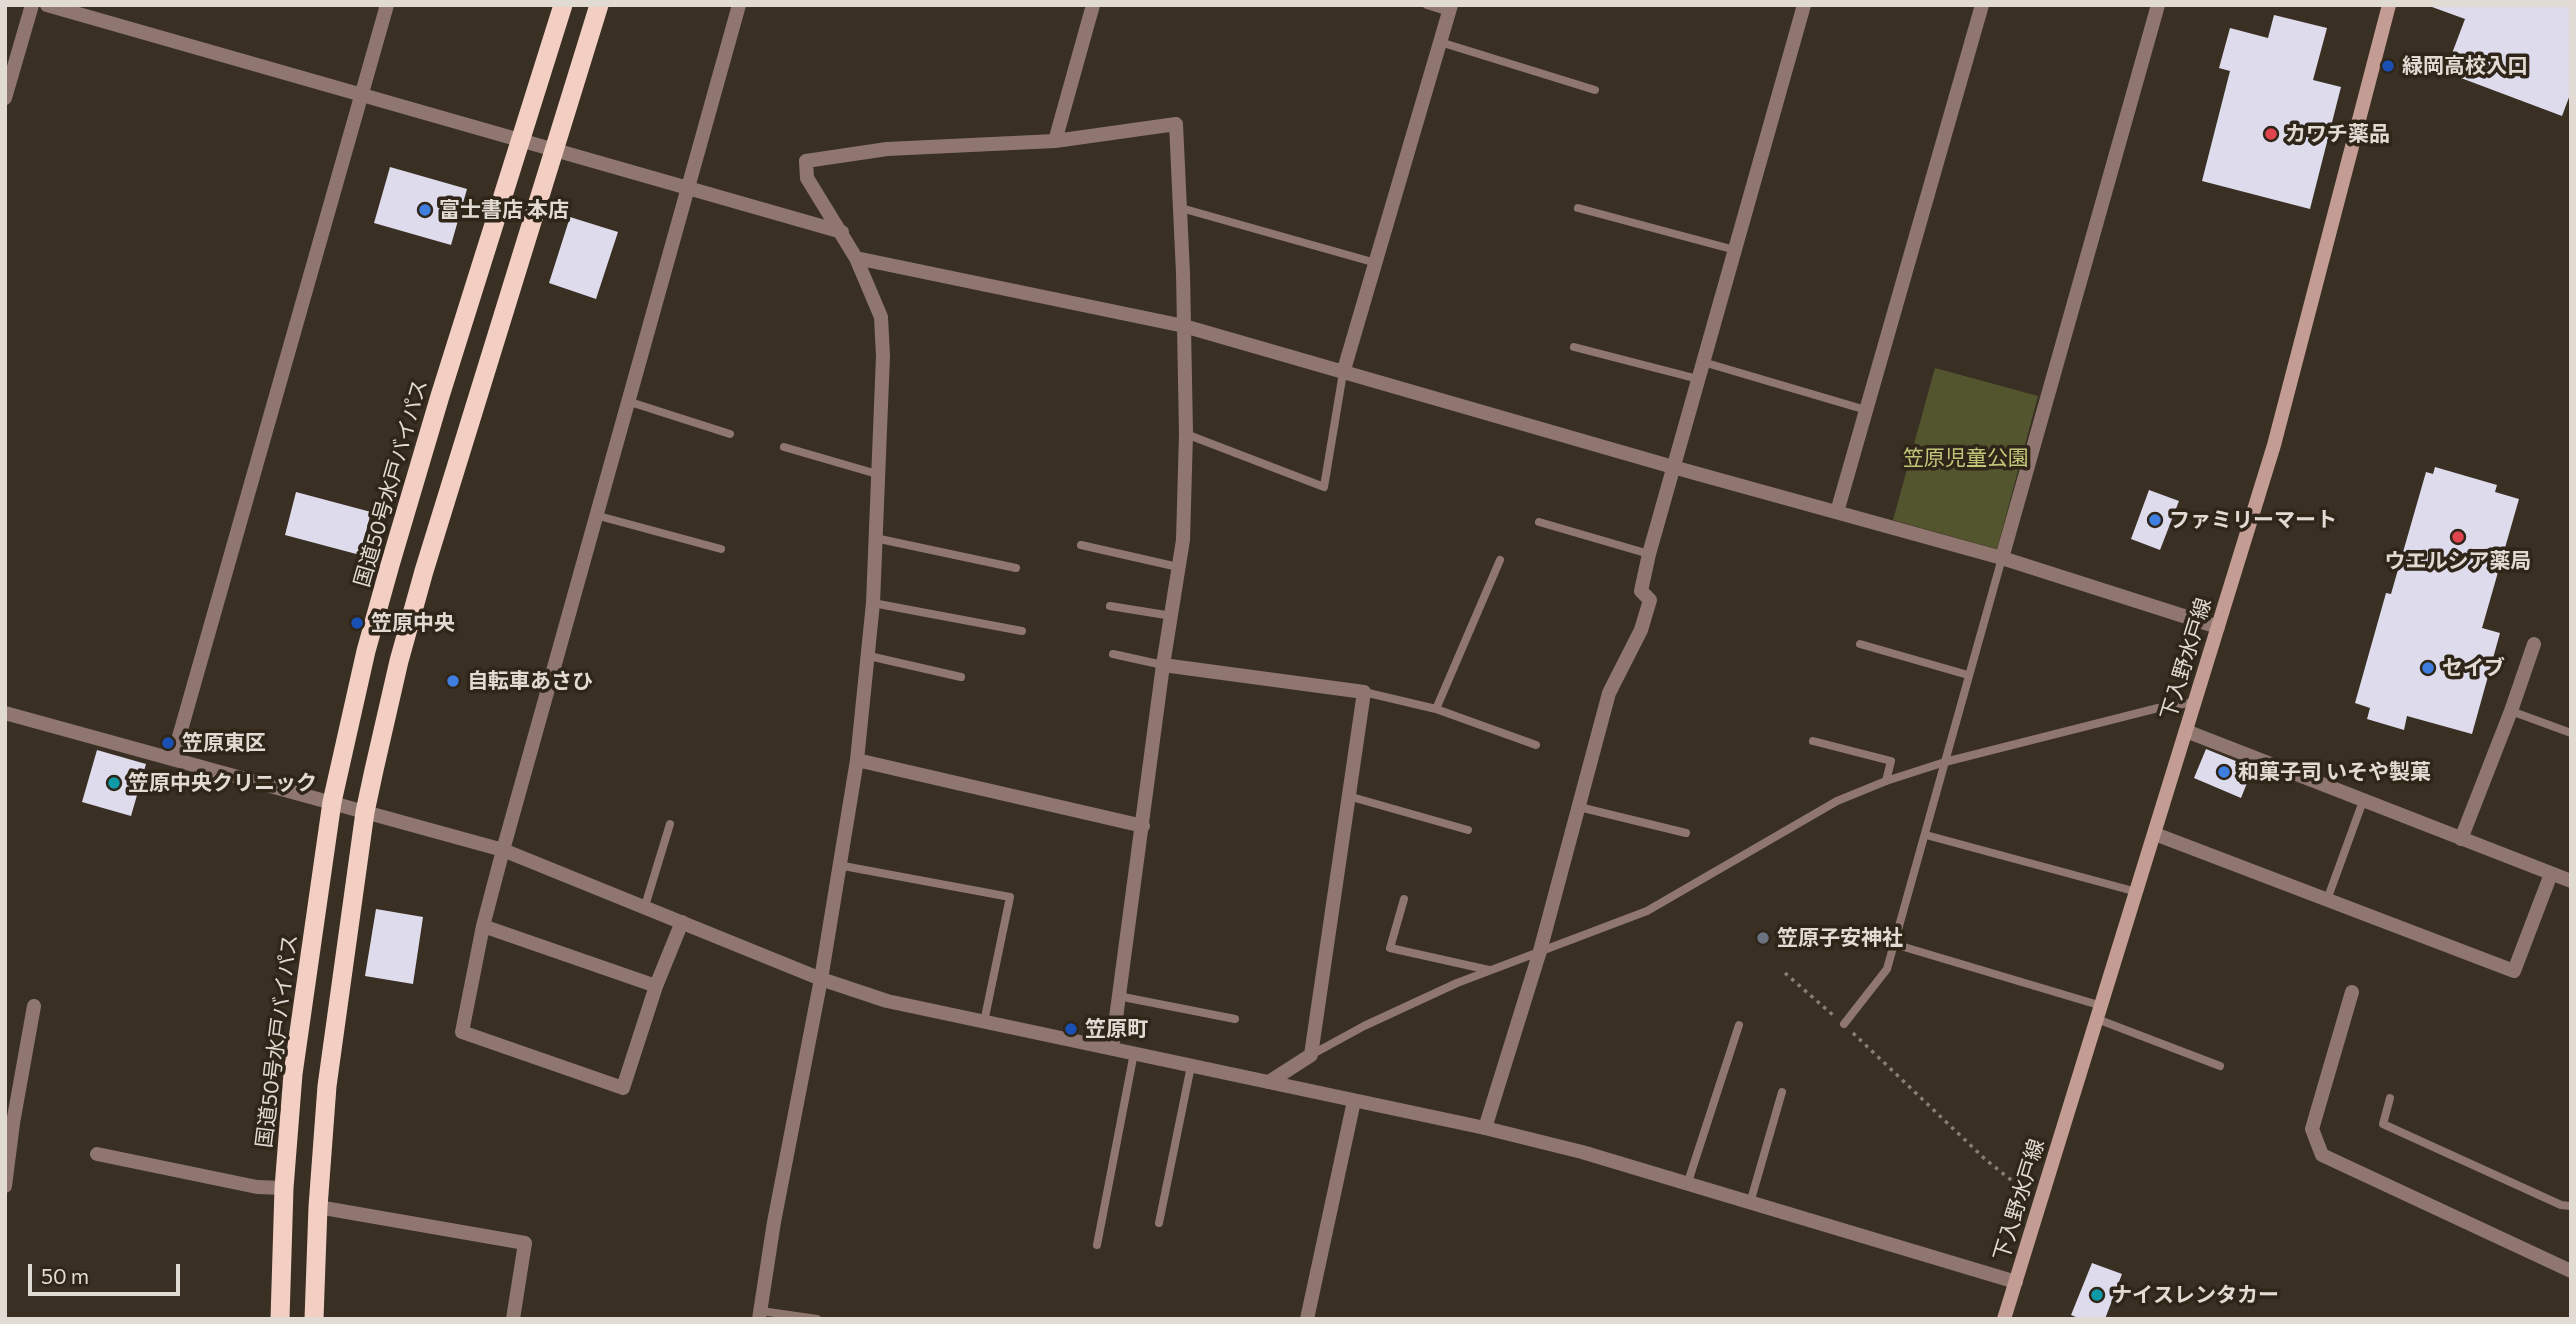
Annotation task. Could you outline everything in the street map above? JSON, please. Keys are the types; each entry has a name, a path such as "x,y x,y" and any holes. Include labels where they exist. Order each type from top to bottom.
{"highway":[{"name":"国道50号水戸バイパス","path":"280,1319 284,1188 293,1074 332,802 366,650 383,590 440,396 564,5"},
{"path":"314,1319 318,1207 335,1021 365,811 399,661 424,571 598,5"}],"main road":[{"name":"下入野水戸線","path":"2004,1319 2274,445 2389,5"}],"street":[{"path":"5,98 32,5"},
{"path":"47,5 842,232"},
{"path":"173,758 387,5"},
{"path":"682,922 656,986 623,1088 461,1032 483,926 503,850 739,5"},
{"path":"1055,141 1093,5"},
{"path":"1485,1128 1540,951 1609,693 1641,630 1650,600 1640,591 1649,554 1804,5"},
{"path":"1837,512 1982,5"},
{"path":"2002,558 2158,5"},
{"path":"1343,373 1450,8"},
{"path":"760,1315 774,1222 821,979 857,760 873,603 883,356 881,317 856,258 807,178 806,162 887,149 1055,141 1176,124 1181,208 1186,434 1183,540 1163,665 1112,1048"},
{"path":"856,258 1184,326 1673,467 2002,558 2218,627"},
{"path":"2461,839 2534,644"},
{"path":"1163,665 1364,692 1311,1055 1269,1082"},
{"path":"5,713 503,850 821,979 887,1001 1485,1128 1582,1152 2015,1282"},
{"path":"2186,731 2571,881"},
{"path":"857,760 1143,826"},
{"path":"2155,834 2514,971 2551,874"},
{"path":"483,926 656,986"},
{"path":"2353,992 2312,1129 2322,1156 2571,1271"},
{"path":"5,1186 9,1122 34,1006"},
{"path":"1307,1319 1354,1101"},
{"path":"97,1154 257,1187 284,1188"},
{"path":"318,1207 525,1243 513,1319"}],"lane":[{"path":"1427,5 1450,8"},
{"path":"1440,42 1595,90"},
{"path":"1181,208 1376,262"},
{"path":"1578,208 1735,250"},
{"path":"1574,347 1698,379"},
{"path":"1703,362 1866,410"},
{"path":"1186,434 1324,487 1343,373"},
{"path":"627,401 730,434"},
{"path":"784,447 877,474"},
{"path":"596,515 721,549"},
{"path":"1539,522 1649,554"},
{"path":"874,538 1016,568"},
{"path":"1082,545 1178,567"},
{"path":"1844,1024 1887,969 2002,558"},
{"path":"1436,709 1500,560"},
{"path":"873,603 1022,631"},
{"path":"1110,606 1172,616"},
{"path":"1860,644 1968,675"},
{"path":"1113,654 1163,665"},
{"path":"869,656 961,677"},
{"path":"1364,692 1436,709 1536,745"},
{"path":"1311,1055 1376,1020 1457,982 1647,911 1837,801 1886,781 1945,762 2158,708 2195,702"},
{"path":"2511,711 2571,733"},
{"path":"1813,741 1891,761 1886,781"},
{"path":"1348,796 1468,830"},
{"path":"2327,900 2363,802"},
{"path":"1579,807 1686,833"},
{"path":"645,906 670,824"},
{"path":"1926,835 2137,892"},
{"path":"838,865 1010,897 984,1022"},
{"path":"1404,899 1390,948 1489,970"},
{"path":"1894,944 2099,1013 2220,1066"},
{"path":"1118,996 1235,1018"},
{"path":"1687,1185 1739,1026"},
{"path":"1097,1245 1134,1053"},
{"path":"1160,1223 1191,1066"},
{"path":"1750,1203 1782,1092"},
{"path":"2390,1098 2383,1125 2561,1205 2571,1206"},
{"path":"760,1315 817,1319"}],"path":[{"path":"1785,973 1844,1024 1986,1160 2040,1203"}],"green space":[{"name":"笠原児童公園","path":"1935,368 2038,396 1997,549 1893,520"}],"building":[{"path":"2571,5 2571,92 2562,116 2445,72 2465,19 2432,7"},
{"name":"カワチ薬品","path":"2274,15 2327,28 2313,80 2341,87 2310,209 2202,181 2230,71 2219,68 2230,28 2268,38"},
{"path":"390,167 467,189 451,245 374,223"},
{"path":"570,217 618,232 596,299 549,283"},
{"path":"2435,467 2497,485 2495,492 2519,499 2482,628 2500,633 2472,734 2407,716 2404,730 2367,719 2370,708 2355,703 2386,593 2391,594 2426,472 2433,474"},
{"name":"ファミリーマート","path":"2149,490 2179,501 2160,550 2131,539"},
{"path":"296,492 371,512 360,555 285,535"},
{"name":"和菓子司 いそや製菓","path":"2206,749 2253,768 2241,798 2194,778"},
{"name":"笠原中央クリニック","path":"97,750 146,764 131,816 82,802"},
{"path":"376,909 423,917 413,984 365,976"},
{"name":"ナイスレンタカー","path":"2092,1263 2122,1274 2105,1319 2081,1319 2071,1315"}],"place":[{"name":"緑岡高校入口","path":"2388,66"},
{"name":"カワチ薬品","path":"2271,134"},
{"name":"富士書店 本店","path":"425,210"},
{"name":"ファミリーマート","path":"2155,520"},
{"name":"ウエルシア薬局","path":"2458,537"},
{"name":"笠原中央","path":"357,623"},
{"name":"セイブ","path":"2428,668"},
{"name":"自転車あさひ","path":"453,681"},
{"name":"笠原東区","path":"168,743"},
{"name":"和菓子司 いそや製菓","path":"2224,772"},
{"name":"笠原中央クリニック","path":"114,783"},
{"name":"笠原子安神社","path":"1763,938"},
{"name":"笠原町","path":"1071,1029"},
{"name":"ナイスレンタカー","path":"2097,1295"}]}
